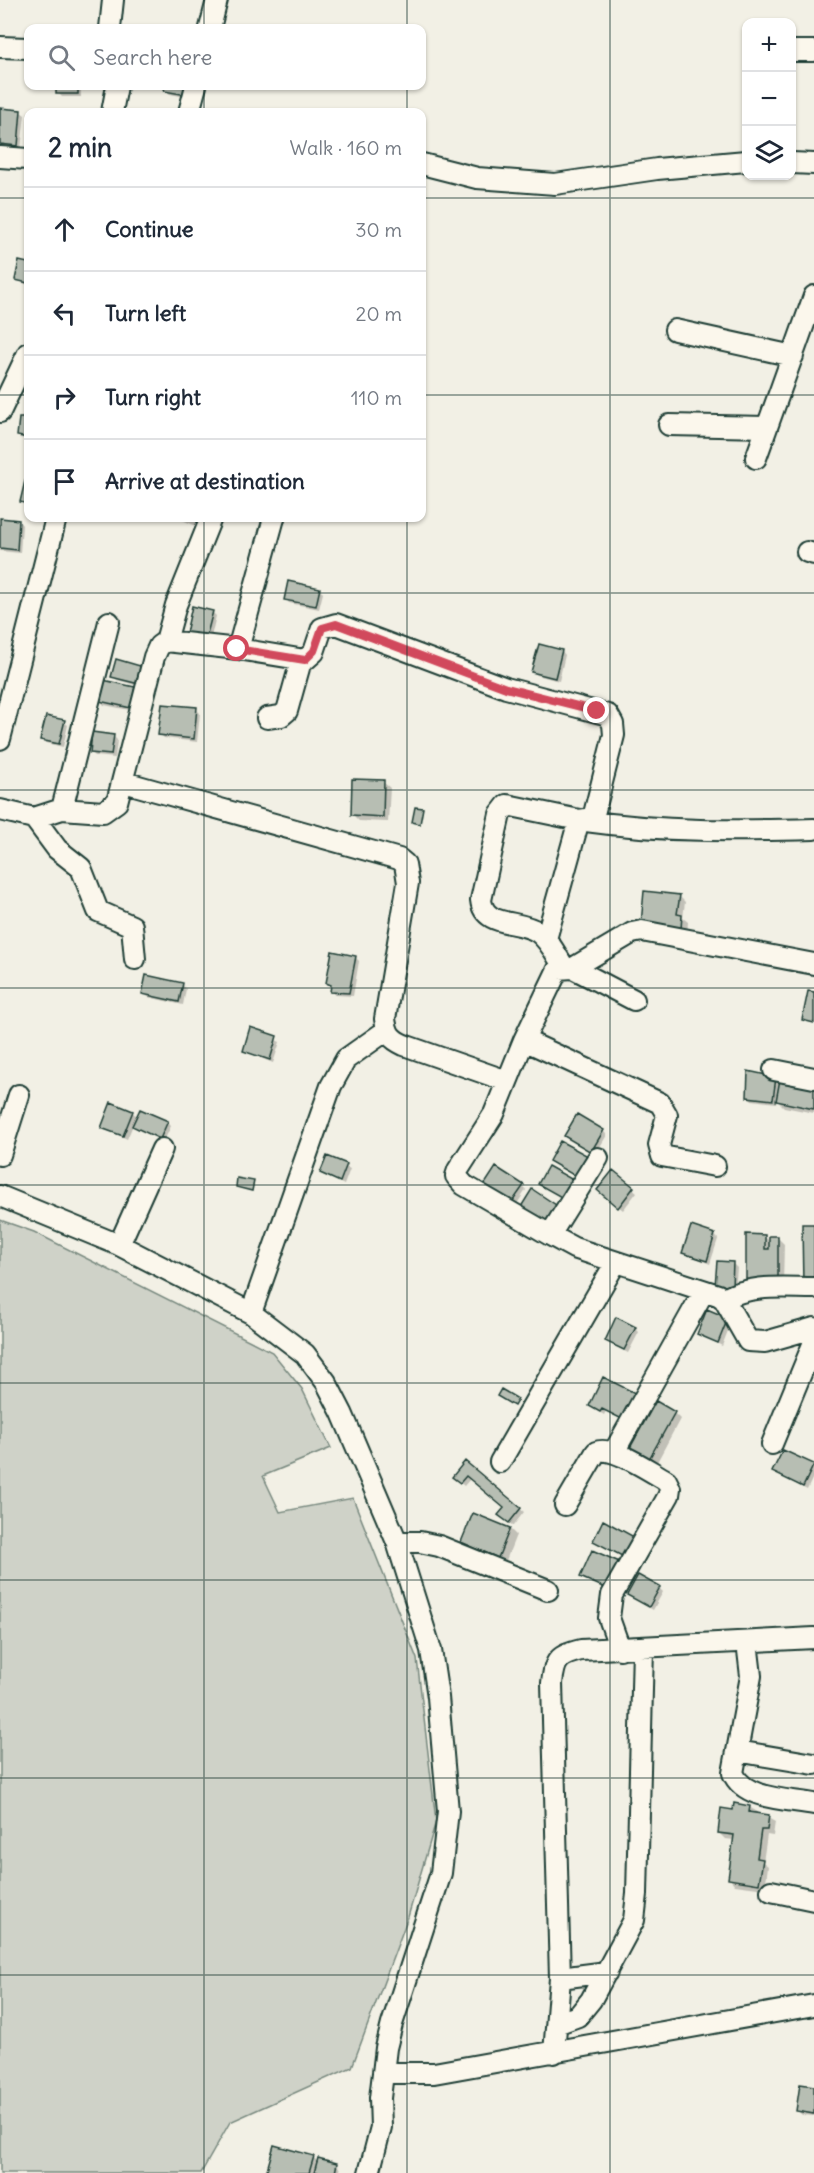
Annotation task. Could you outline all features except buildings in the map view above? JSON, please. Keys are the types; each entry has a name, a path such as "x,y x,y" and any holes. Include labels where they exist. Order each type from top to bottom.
{"street":[{"path":"110,24 113,0"},
{"path":"211,24 217,0"},
{"path":"0,47 24,48"},
{"path":"796,51 814,51"},
{"path":"113,108 116,90"},
{"path":"190,108 195,90"},
{"path":"0,157 24,159"},
{"path":"426,165 477,178 555,184 657,169 742,161"},
{"path":"796,163 814,164"},
{"path":"756,458 814,296"},
{"path":"675,330 793,356"},
{"path":"0,412 24,361"},
{"path":"669,425 767,427"},
{"path":"0,739 55,522"},
{"path":"0,810 34,818 62,809 94,812 111,809 117,802 124,782 153,657 159,646 166,641 180,596 209,522"},
{"path":"237,649 273,522"},
{"path":"62,809 109,622"},
{"path":"166,641 237,649 301,661 311,658 322,628 336,624 506,688 608,715 613,724 614,735 596,811 593,818 583,821"},
{"path":"267,718 281,716 287,711 301,661"},
{"path":"124,782 399,859 405,864 408,883 385,1019 387,1030 392,1039 404,1045 507,1081"},
{"path":"634,1000 568,967 546,939 523,925 493,919 482,910 481,900 500,814 507,806 513,805 583,821 685,832 814,829"},
{"path":"34,818 57,849 81,868 98,910 132,926 135,958"},
{"path":"546,939 583,821"},
{"path":"814,964 642,931 632,933 554,975 494,1114 456,1176 464,1185 574,1248 724,1299 748,1341 765,1342 814,1328"},
{"path":"251,1313 332,1086 346,1059 387,1030"},
{"path":"524,1040 660,1103 667,1115 659,1145 662,1156 716,1166"},
{"path":"774,1070 814,1078"},
{"path":"0,1155 19,1095"},
{"path":"119,1245 162,1149"},
{"path":"550,1235 598,1158"},
{"path":"0,1196 119,1245 251,1313 305,1354 326,1382 342,1413 397,1542 431,1650 438,1696 448,1811 441,1873 386,2048 380,2098 381,2127 369,2173"},
{"path":"500,1462 616,1262"},
{"path":"724,1299 737,1292 752,1289 814,1288"},
{"path":"614,1452 704,1291"},
{"path":"772,1444 814,1342"},
{"path":"565,1504 596,1452 603,1449 614,1452 666,1480 670,1488 669,1495 612,1595 609,1618 620,1649"},
{"path":"397,1542 420,1542 439,1546 548,1590"},
{"path":"555,2053 560,1978 552,1683 554,1664 563,1655 581,1650 814,1638"},
{"path":"747,1642 751,1676 734,1773 738,1784 748,1791 814,1804"},
{"path":"558,2023 578,2016 591,2000 634,1920 638,1894 644,1648"},
{"path":"738,1751 814,1764"},
{"path":"771,1891 814,1900"},
{"path":"560,1978 607,1971"},
{"path":"383,2073 434,2073 814,2005"}],"shaded area":[{"path":"0,1220 34,1232 272,1352 302,1389 331,1448 263,1476 280,1512 353,1498 417,1659 436,1821 408,1917 352,2067 230,2122 201,2173 0,2173"}],"route":[{"path":"237,649 305,660 311,658 322,628 336,624 506,688 597,711"}]}
